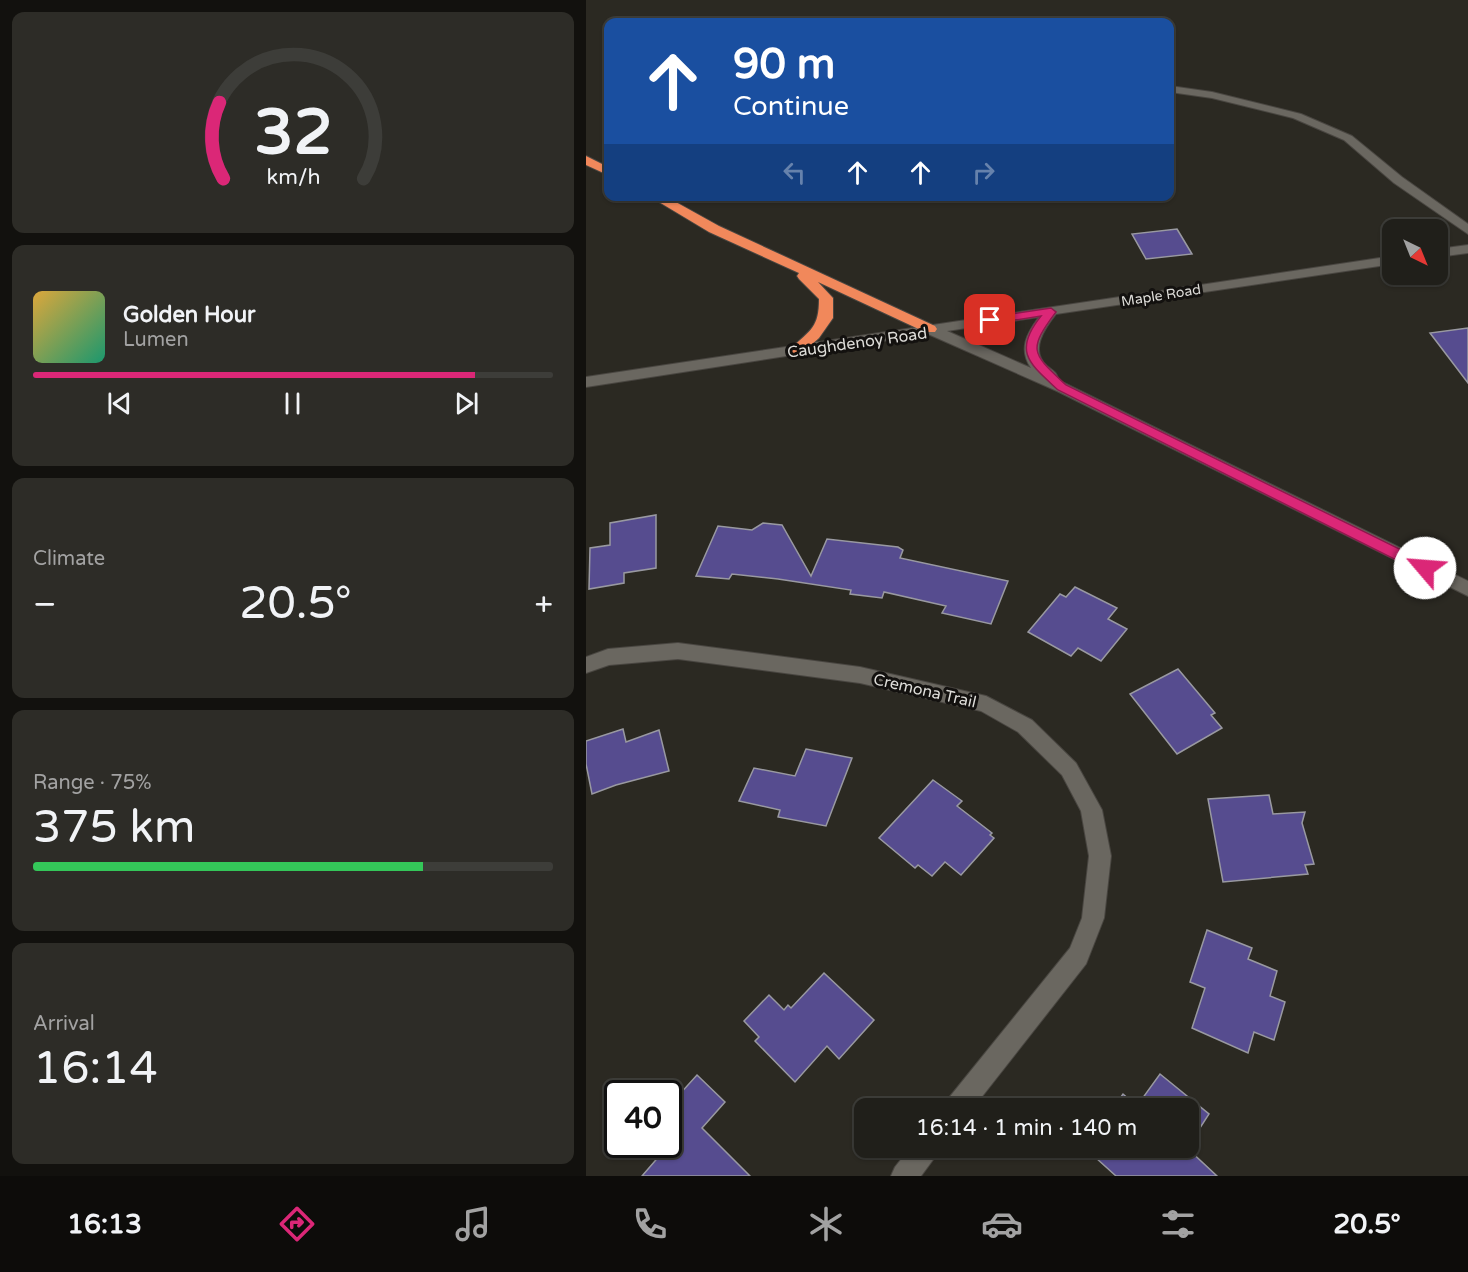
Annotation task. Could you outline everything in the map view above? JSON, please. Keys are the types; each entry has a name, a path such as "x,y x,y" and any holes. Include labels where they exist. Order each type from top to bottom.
{"highway":[{"path":"586,160 604,169"},
{"path":"664,201 714,228 930,329"},
{"path":"794,266 826,298 826,318 814,335 796,351"}],"street":[{"path":"1174,90 1247,103 1297,116 1348,138 1398,180 1468,230"},
{"path":"1448,252 1468,249"},
{"name":"Maple Road","path":"930,329 1382,262"},
{"path":"1051,312 1035,331 1032,345 1034,361 1062,387"},
{"name":"Caughdenoy Road","path":"586,382 930,329 1062,387 1468,589"},
{"name":"Cremona Trail","path":"586,664 608,657 679,651 860,675 986,704 1025,726 1069,769 1091,810 1100,856 1093,918 1078,956 965,1098"},
{"path":"904,1176 918,1158"}],"building":[{"path":"1177,229 1192,254 1146,259 1132,234"},
{"path":"1468,328 1468,383 1430,333"},
{"path":"656,515 656,568 624,573 624,583 589,589 590,548 610,545 610,523"},
{"path":"763,523 782,525 811,576 827,539 898,547 903,550 900,558 1008,581 991,624 942,613 946,606 884,592 882,598 850,594 851,590 778,579 732,574 729,579 696,576 718,526 752,530"},
{"path":"1075,587 1117,608 1108,619 1127,629 1101,661 1078,648 1071,656 1028,632 1060,594 1066,597"},
{"path":"1178,669 1215,713 1211,715 1222,728 1177,754 1130,694"},
{"path":"623,729 626,742 659,730 669,771 592,794 586,764 586,741"},
{"path":"806,749 852,758 826,826 778,817 780,810 739,801 754,768 795,776"},
{"path":"933,780 962,801 957,806 992,833 990,835 994,838 961,875 945,862 932,876 918,865 915,868 879,838"},
{"path":"1269,795 1273,814 1305,812 1302,823 1314,864 1305,865 1308,874 1223,882 1208,799"},
{"path":"1207,930 1252,948 1248,959 1277,971 1270,996 1285,1002 1274,1040 1254,1032 1248,1053 1192,1028 1205,988 1190,982"},
{"path":"824,973 874,1020 839,1059 827,1046 795,1082 755,1041 759,1037 744,1021 769,995 784,1010 788,1005 791,1008"},
{"path":"1160,1074 1189,1098 1143,1098"},
{"path":"697,1075 725,1102 702,1128 750,1176 642,1176 658,1158 682,1158 682,1092"},
{"path":"1199,1106 1209,1114 1199,1130"},
{"path":"1096,1158 1198,1158 1217,1176 1116,1176"}],"route":[{"path":"990,320 1051,312 1035,331 1032,345 1034,361 1062,387 1425,568"}]}
